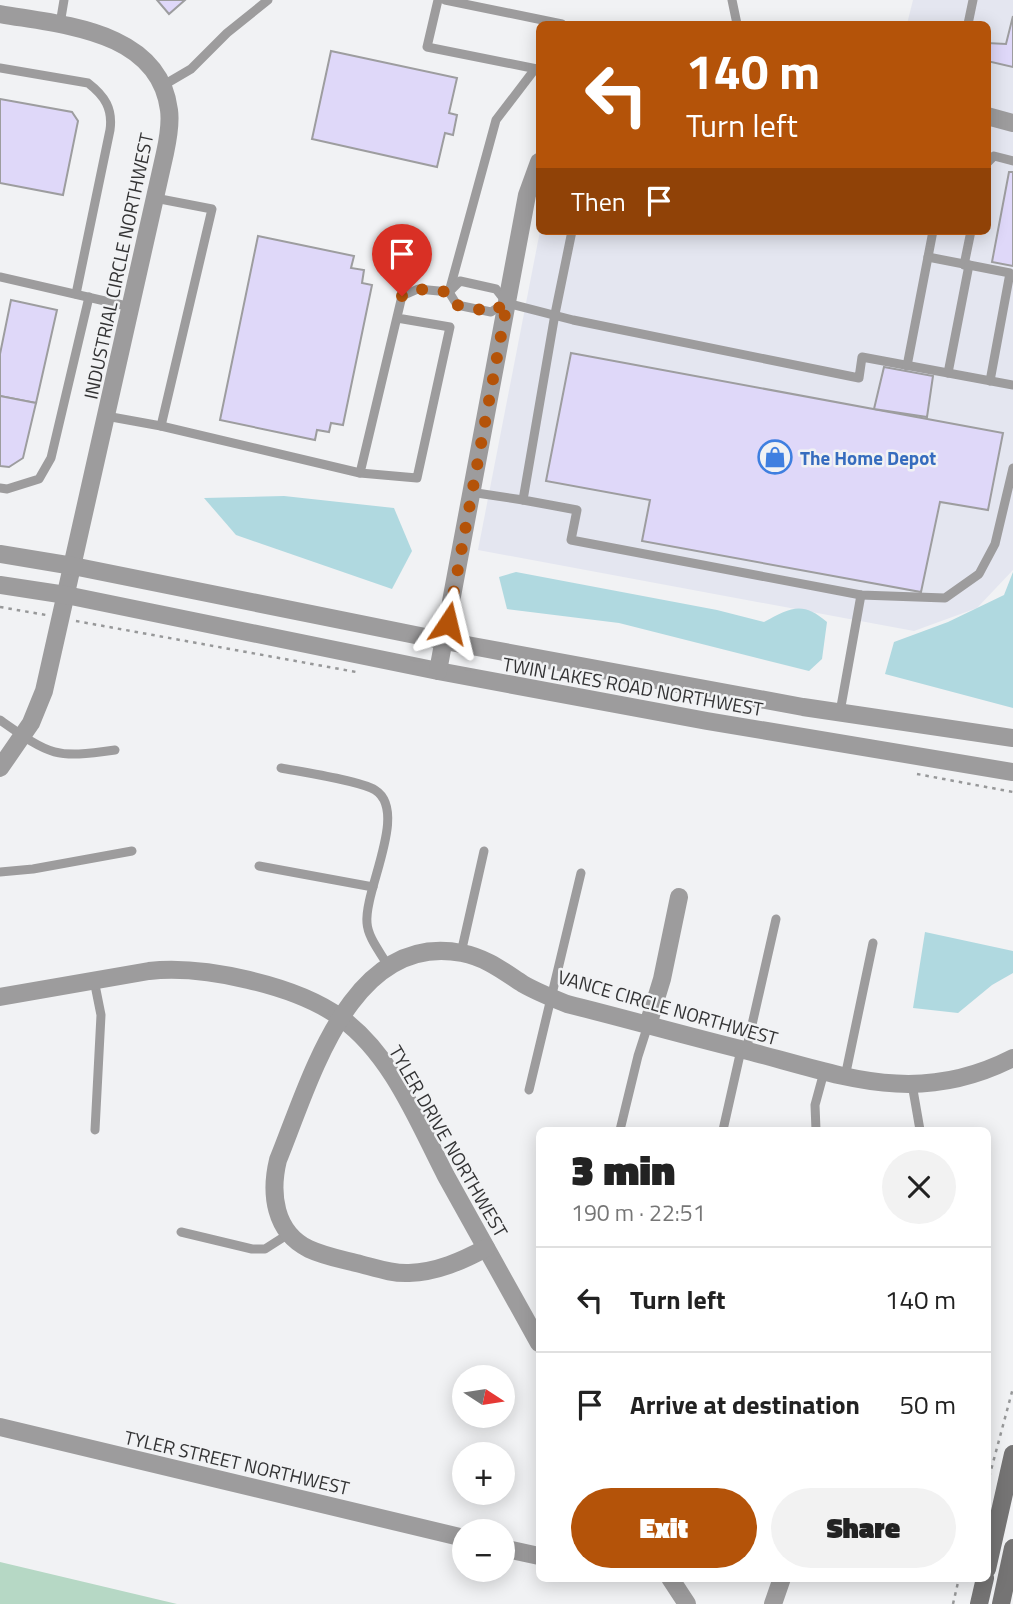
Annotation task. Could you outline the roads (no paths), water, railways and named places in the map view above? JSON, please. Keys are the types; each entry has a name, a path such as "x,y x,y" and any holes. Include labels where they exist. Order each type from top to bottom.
{"main road":[{"path":"991,1551 1013,1454"},
{"path":"1001,1604 1013,1548"},
{"path":"979,1604 984,1582"}],"street":[{"name":"INDUSTRIAL CIRCLE NORTHWEST","path":"0,13 60,24 116,40 145,63 162,86 169,111 169,131 155,198 44,691 38,708 0,768"},
{"path":"991,117 1013,123"},
{"path":"439,671 527,195 536,170"},
{"name":"TWIN LAKES ROAD NORTHWEST","path":"0,554 73,566 445,641 880,720 1013,738"},
{"name":"TWIN LAKES ROAD NORTHWEST","path":"0,585 66,595 439,671 744,727 1013,772"},
{"path":"648,1025 662,979 679,897"},
{"name":"VANCE CIRCLE NORTHWEST","path":"290,1233 278,1211 273,1194 274,1180 278,1160 325,1044 341,1017 373,978 388,966 417,954 442,951 461,953 493,963 520,982 552,998 861,1081 912,1084 972,1076 1013,1058"},
{"name":"TYLER DRIVE NORTHWEST","path":"0,997 170,968 195,970 294,993 341,1017 370,1045 384,1064 536,1338"},
{"path":"290,1233 307,1248 323,1255 400,1273 446,1266 486,1248"},
{"name":"TYLER STREET NORTHWEST","path":"0,1427 452,1535"},
{"path":"515,1551 536,1555"},
{"path":"673,1582 687,1604"},
{"path":"773,1604 781,1582"}],"lane":[{"path":"60,24 64,0"},
{"path":"162,86 191,69 227,33 268,0"},
{"path":"438,0 427,47 536,69"},
{"path":"445,0 547,21"},
{"path":"732,0 736,21"},
{"path":"969,21 974,0"},
{"path":"0,68 88,83 110,107 110,130 76,295"},
{"path":"507,303 491,312 457,305 449,292 496,120 536,70"},
{"path":"991,159 994,156 1013,161"},
{"path":"155,198 212,209 161,426"},
{"path":"523,500 571,235"},
{"path":"907,366 932,235"},
{"path":"948,373 971,235"},
{"path":"928,257 1012,273 990,381"},
{"path":"0,277 131,307"},
{"path":"449,292 460,281 496,289 507,303 598,326 859,378 862,357 1013,385"},
{"path":"360,473 402,296 418,289 449,292"},
{"path":"0,488 7,489 39,479 51,458 89,298"},
{"path":"106,416 161,426 360,473 417,478 450,327 397,318"},
{"path":"470,492 577,510 571,540 861,595 945,598 979,574 995,544 1013,468"},
{"path":"840,712 861,595"},
{"path":"0,720 50,752 65,755 115,750"},
{"path":"281,768 371,788 381,794 387,806 389,820 368,907 368,930 388,966"},
{"path":"461,953 484,850"},
{"path":"0,872 33,869 132,851"},
{"path":"259,866 373,887"},
{"path":"529,1090 581,873"},
{"path":"724,1127 776,919"},
{"path":"845,1077 873,943"},
{"path":"94,980 101,1015 94,1130"},
{"path":"621,1127 648,1025"},
{"path":"816,1127 815,1105 824,1072"},
{"path":"912,1084 919,1127"},
{"path":"181,1232 252,1249 265,1249 290,1233"}],"water":[{"path":"284,496 394,508 412,551 392,589 236,535 204,498"},
{"path":"516,572 717,610 764,622 789,610 804,609 819,615 827,622 822,659 809,671 619,623 507,609 499,577"},
{"path":"1013,572 1013,708 885,674 894,642 948,622 1004,595"},
{"path":"925,932 1013,951 1013,973 992,985 958,1013 913,1008"}],"place":[{"name":"The Home Depot","path":"775,457"}]}
